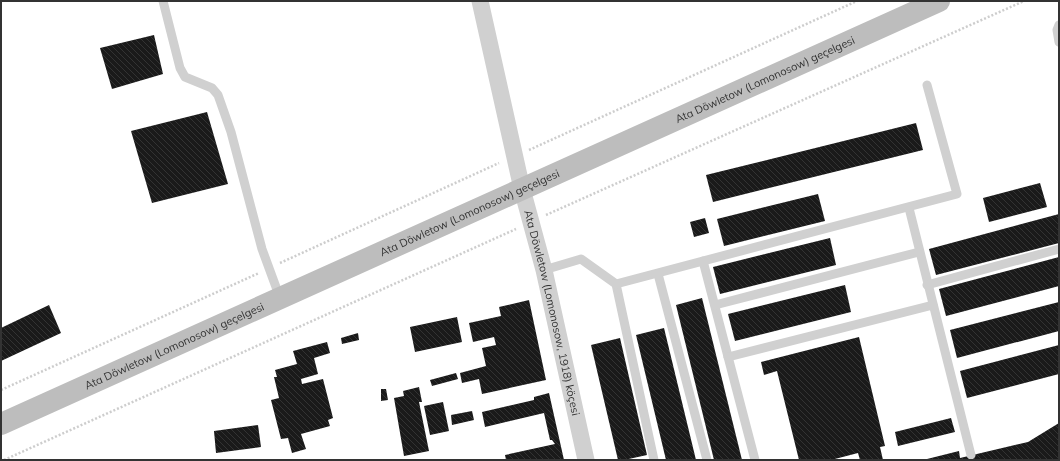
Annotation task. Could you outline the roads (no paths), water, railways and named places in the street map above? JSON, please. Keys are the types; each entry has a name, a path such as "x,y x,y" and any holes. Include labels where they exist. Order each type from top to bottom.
{"street":[{"name":"Ata Döwletow (Lomonosow, 1918) köçesi","path":"480,1 522,189 544,270 586,460"},
{"name":"Ata Döwletow (Lomonosow) geçelgesi","path":"1,424 939,1"}],"lane":[{"path":"163,1 180,68 185,77 212,88 218,95 231,132 262,249 280,298"},
{"path":"1059,25 1057,30 1059,42"},
{"path":"616,284 909,208 957,194 927,85"},
{"path":"909,208 927,285 971,455"},
{"path":"927,285 1059,249"},
{"path":"715,305 919,252"},
{"path":"544,270 581,259 616,284 654,460"},
{"path":"703,261 755,460"},
{"path":"658,274 707,460"},
{"path":"728,357 933,305"}]}
